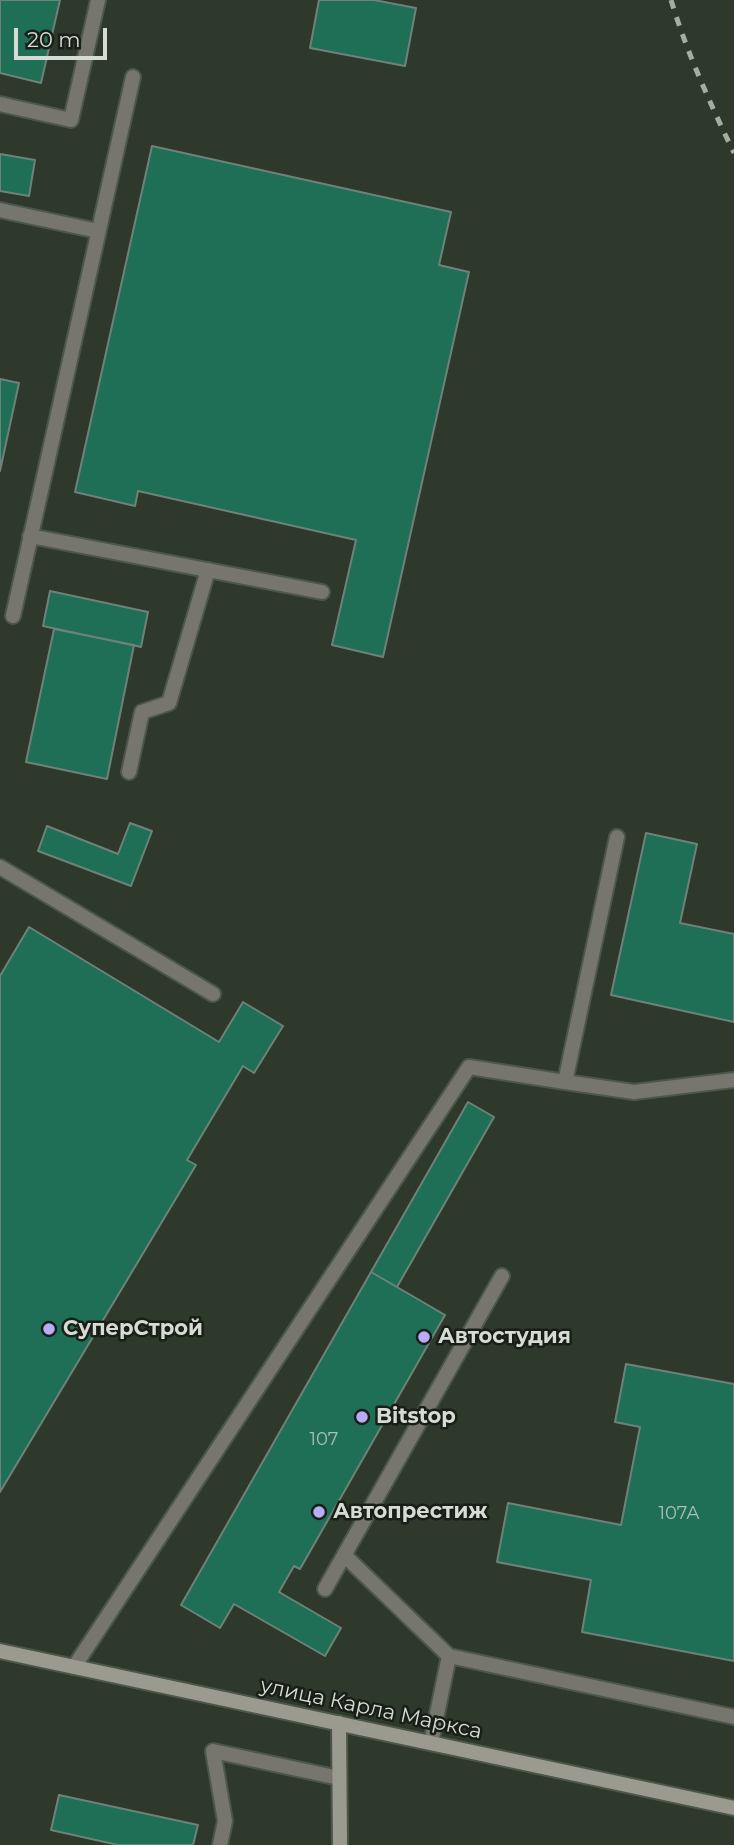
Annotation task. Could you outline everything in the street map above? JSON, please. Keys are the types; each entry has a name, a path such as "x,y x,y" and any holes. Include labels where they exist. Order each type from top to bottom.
{"main road":[{"name":"улица Карла Маркса","path":"0,1651 734,1808"},
{"path":"339,1723 340,1845"}],"lane":[{"path":"0,104 71,120 98,0"},
{"path":"12,616 133,77"},
{"path":"0,210 98,231"},
{"path":"30,536 322,592"},
{"path":"128,772 142,712 169,703 208,570"},
{"path":"565,1082 617,837"},
{"path":"0,867 213,994"},
{"path":"74,1667 469,1067 634,1092 734,1080"},
{"path":"325,1589 502,1276"},
{"path":"344,1555 450,1656 734,1717"},
{"path":"431,1743 450,1656"},
{"path":"220,1845 225,1821 213,1751 340,1778"}],"building":[{"path":"0,0 60,0 41,83 0,73"},
{"path":"319,0 374,0 416,8 405,66 310,48"},
{"path":"152,146 451,212 439,265 469,272 383,657 332,645 356,540 138,491 135,506 75,492"},
{"path":"0,154 35,160 29,196 0,191"},
{"path":"0,379 19,383 0,471"},
{"path":"50,591 148,612 141,647 43,626"},
{"path":"54,629 134,645 107,779 26,762"},
{"path":"130,823 152,831 131,886 38,851 47,826 118,854"},
{"path":"646,833 697,844 680,923 734,934 734,1022 611,995"},
{"name":"СуперСтрой","path":"29,927 219,1042 243,1002 283,1026 254,1073 243,1066 187,1160 196,1165 0,1492 0,976"},
{"path":"468,1102 494,1117 397,1287 371,1272"},
{"path":"371,1272 445,1315 300,1569 294,1566 279,1592 341,1628 325,1656 234,1604 220,1628 181,1605"},
{"path":"626,1364 734,1384 734,1661 582,1632 591,1580 497,1562 508,1503 621,1525 640,1427 615,1422"},
{"path":"59,1795 198,1825 193,1845 118,1845 51,1830"}],"railway":[{"path":"671,0 700,78 734,153"}],"place":[{"name":"СуперСтрой","path":"49,1329"},
{"name":"Автостудия","path":"424,1337"},
{"name":"Bitstop","path":"362,1417"},
{"name":"Автопрестиж","path":"319,1512"}]}
